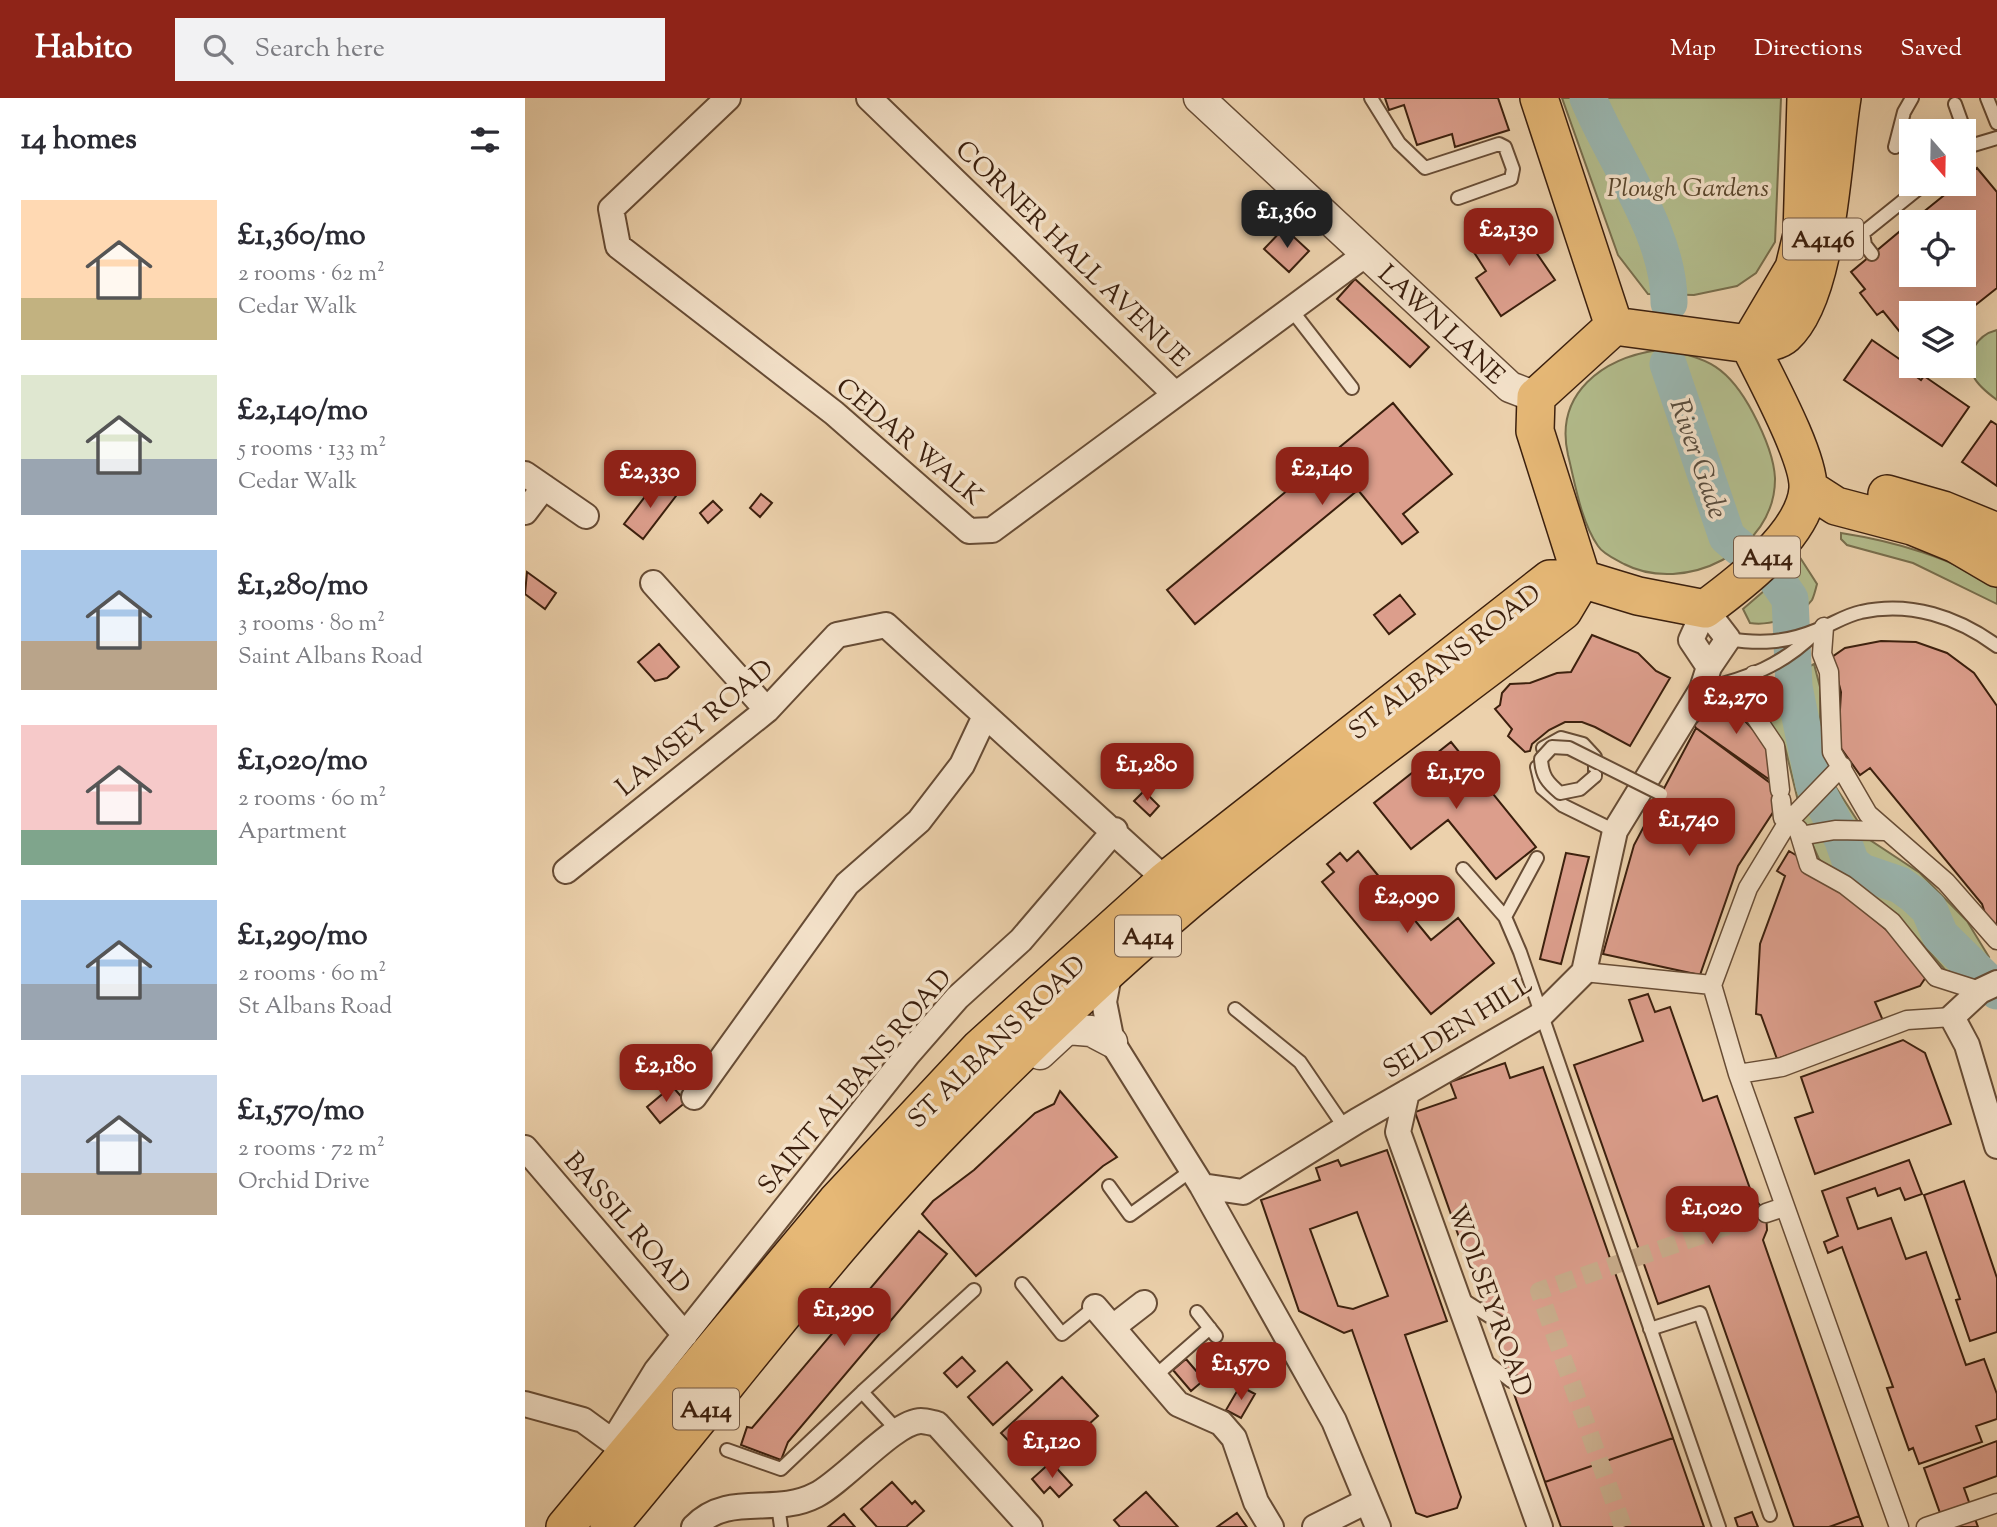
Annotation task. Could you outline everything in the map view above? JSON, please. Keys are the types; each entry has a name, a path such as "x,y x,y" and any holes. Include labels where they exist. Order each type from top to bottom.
{"main road":[{"path":"1539,98 1614,326"},
{"path":"1749,344 1794,268 1802,236 1806,98"},
{"name":"A4146","path":"1749,344 1770,342 1785,335 1808,299 1819,264 1842,98"},
{"path":"1582,579 1535,431 1536,397 1614,326 1749,344"},
{"path":"1749,344 1784,417 1808,488 1836,506 1912,526 1956,544 1997,568"},
{"path":"1808,488 1843,482 1943,510 1997,532"},
{"name":"A414","path":"1582,579 1638,596 1705,609 1748,576 1775,549 1800,512 1808,488"},
{"name":"ST ALBANS ROAD","path":"565,1527 631,1456 836,1202 980,1048 1166,880 1550,579 1582,579"},
{"name":"ST ALBANS ROAD","path":"609,1527 631,1456 767,1334 876,1206 975,1100 1146,938 1246,855 1563,611 1582,579"},
{"name":"A414","path":"1146,938 1174,891 1166,880 1195,873 1312,785 1362,765"}],"street":[{"name":"CEDAR WALK","path":"728,98 611,209 618,246 834,413 969,531 992,530 1174,393 1366,254"},
{"name":"CORNER HALL AVENUE","path":"869,98 1174,393"},
{"name":"LAWN LANE","path":"1199,98 1510,387 1536,397"},
{"path":"525,512 534,480 586,516"},
{"path":"653,583 767,710"},
{"path":"1706,678 1691,640 1705,609 1727,639 1706,678 1615,831 1584,972 1712,985"},
{"name":"LAMSEY ROAD","path":"566,870 767,710 837,635 885,625 1115,831"},
{"path":"1821,628 1822,654 1829,672 1829,732 1832,752 1868,814 1946,882 1997,940"},
{"path":"1754,675 1742,697 1775,746 1783,818 1798,829 1809,865 1845,885 1892,922 1936,977 1988,987"},
{"path":"694,1097 847,884 919,821 963,765 985,716"},
{"path":"1842,766 1788,822 1748,888 1712,985 1738,1074 1899,1527"},
{"path":"1800,836 1835,830 1885,831"},
{"path":"1115,831 1166,880"},
{"name":"SAINT ALBANS ROAD","path":"631,1456 679,1342 916,1045 957,998 1021,940 1115,831"},
{"path":"1110,970 1104,1002 1112,1042 1197,1178 1334,1421 1378,1527"},
{"name":"SELDEN HILL","path":"1243,1192 1351,1125 1541,1015 1584,972"},
{"path":"1738,1074 1782,1067 1907,1020 1952,1017 1988,987"},
{"path":"1952,1017 1967,1045 1997,1146"},
{"path":"975,1100 1018,1075 1067,1029 1091,1031 1112,1042"},
{"path":"1351,1125 1398,1132 1407,1092"},
{"name":"WOLSEY ROAD","path":"1398,1132 1541,1527"},
{"name":"BASSIL ROAD","path":"525,1149 679,1342"},
{"path":"1197,1178 1243,1192 1229,1233"},
{"path":"1766,1213 1784,1207"},
{"path":"1113,1328 1143,1303"},
{"path":"1095,1307 1178,1404 1221,1423 1234,1438 1256,1502 1271,1527"},
{"path":"525,1404 583,1420 631,1456"},
{"path":"694,1527 715,1510 780,1516 799,1502 829,1488 898,1430 919,1420 937,1424 1030,1527"},
{"path":"1315,1527 1367,1502"},
{"path":"1926,1527 1997,1503"}],"lane":[{"path":"1371,98 1399,143 1425,167 1499,144 1505,147 1513,169 1511,179 1458,198"},
{"path":"1895,147 1904,112 1912,98"},
{"path":"1987,98 1997,123"},
{"path":"1955,104 1959,119"},
{"path":"1976,145 1997,138"},
{"path":"1872,254 1865,245 1863,233 1909,196"},
{"path":"1290,308 1352,388"},
{"path":"1706,678 1754,675 1771,667 1821,628 1860,612 1892,608 1922,611 1973,628 1997,646"},
{"path":"1727,639 1757,644 1800,642"},
{"path":"1615,831 1562,805 1542,788 1535,759 1546,745 1561,738 1583,744 1595,757 1595,767 1595,776 1580,789 1560,793 1548,783 1542,772 1542,759 1552,747 1569,748 1592,759 1603,765 1638,782 1661,794"},
{"path":"1505,917 1537,858"},
{"path":"1463,869 1505,917 1719,1527"},
{"path":"1235,1009 1300,1062 1351,1125"},
{"path":"1109,1186 1130,1215 1197,1178"},
{"path":"1022,1284 1062,1334 1095,1307"},
{"path":"727,1450 781,1469 974,1290"},
{"path":"1459,1297 1491,1320 1503,1325"},
{"path":"1154,1377 1213,1332 1197,1312"},
{"path":"1650,1329 1700,1313 1770,1515"},
{"path":"1480,1357 1511,1381 1524,1385"},
{"path":"862,1392 898,1430"}],"green space":[{"name":"Plough Gardens","path":"1562,98 1781,98 1775,242 1756,273 1737,286 1694,295 1648,294 1618,255"},
{"path":"1997,330 1997,400 1984,390 1975,378 1976,344 1983,336"},
{"path":"1658,350 1691,356 1716,367 1726,375 1744,398 1764,436 1773,462 1775,478 1771,504 1760,527 1743,545 1722,560 1698,570 1673,574 1648,572 1624,564 1600,549 1587,526 1579,502 1568,455 1566,433 1568,414 1587,382 1619,361"},
{"path":"1841,533 1902,546 1962,568 1997,588 1997,604 1913,563 1847,545 1841,539"},
{"path":"1801,559 1817,584 1812,600 1800,611 1784,619 1750,623 1743,609"},
{"path":"1814,664 1820,687 1820,756 1835,786 1870,840 1920,873 1967,921 1989,957 1985,961 1947,972 1895,913 1847,877 1825,866 1819,859 1804,826 1785,747 1761,711 1760,692"}],"building":[{"path":"1385,98 1498,98 1509,130 1455,147 1452,134 1417,145 1404,105 1389,110"},
{"path":"1977,168 1997,192 1997,288 1976,305 1976,301 1899,301 1899,331 1883,311 1877,315 1860,293 1865,289 1851,272 1899,232 1899,287 1976,287 1976,210 1926,210 1943,196 1976,196"},
{"path":"1503,219 1522,247 1529,242 1555,280 1501,316 1476,278 1486,271 1468,243"},
{"path":"1284,228 1309,251 1289,272 1264,249"},
{"path":"1355,279 1429,347 1410,367 1337,299"},
{"path":"1872,340 1899,359 1899,378 1927,378 1969,407 1942,446 1844,380"},
{"path":"1393,403 1452,474 1403,514 1418,532 1402,544 1358,490 1195,624 1167,590"},
{"path":"1991,421 1997,425 1997,486 1962,462"},
{"path":"657,481 676,496 643,539 624,524"},
{"path":"761,494 772,503 760,517 750,508"},
{"path":"713,501 722,510 708,523 700,513"},
{"path":"527,572 556,593 545,609 525,594"},
{"path":"1400,595 1415,614 1389,634 1374,615"},
{"path":"1592,635 1638,653 1656,671 1670,678 1630,746 1582,722 1565,722 1549,730 1532,744 1530,751 1525,752 1508,736 1512,729 1495,709 1500,705 1502,693 1510,684 1530,683 1557,673 1571,672"},
{"path":"1881,641 1916,642 1947,653 1974,673 1997,706 1997,924 1989,926 1982,904 1870,768 1860,775 1838,744 1841,692 1832,657 1845,648"},
{"path":"659,644 679,667 667,678 655,681 638,662"},
{"path":"1723,698 1767,744 1770,780 1694,725"},
{"path":"1696,728 1785,794 1738,866 1700,975 1603,954 1634,845"},
{"path":"1451,742 1536,847 1496,879 1448,820 1411,849 1374,803"},
{"path":"1144,791 1159,806 1150,816 1134,801"},
{"path":"1358,851 1431,940 1458,918 1494,963 1431,1014 1322,882 1334,872 1327,864 1340,853 1347,861"},
{"path":"1789,851 1804,860 1902,943 1926,977 1920,986 1875,1002 1884,1023 1777,1059 1761,1015 1756,1014 1760,944 1785,876 1777,871"},
{"path":"1566,853 1589,857 1561,964 1540,959"},
{"path":"1648,994 1655,1012 1670,1007 1703,1101 1717,1096 1753,1197 1766,1213 1767,1230 1763,1240 1859,1516 1829,1527 1794,1527 1709,1286 1658,1304 1574,1065 1643,1041 1629,1000"},
{"path":"1903,1040 1925,1053 1951,1124 1815,1174 1795,1118 1813,1112 1801,1077"},
{"path":"1505,1063 1510,1078 1543,1067 1673,1438 1545,1482 1415,1112 1456,1098 1450,1082"},
{"path":"672,1086 686,1102 660,1123 647,1107"},
{"path":"1060,1091 1117,1157 1103,1166 976,1276 922,1214 933,1201 974,1170 1035,1113 1054,1104"},
{"path":"1387,1150 1447,1321 1405,1335 1461,1497 1457,1508 1427,1517 1416,1513 1352,1330 1344,1333 1299,1311 1261,1200 1320,1180 1316,1168 1338,1160 1341,1166","holes":["1357,1212 1388,1296 1353,1309 1338,1306 1310,1229"]},
{"path":"1909,1160 1922,1194 1905,1200 1900,1188 1878,1196 1875,1188 1847,1198 1858,1229 1891,1218 1906,1259 1926,1252 1966,1365 1984,1359 1997,1394 1997,1419 1976,1426 1982,1442 1919,1464 1913,1448 1909,1450 1887,1388 1893,1387 1842,1247 1828,1253 1824,1242 1838,1236 1822,1191"},
{"path":"1964,1181 1997,1278 1997,1332 1970,1341 1956,1300 1960,1299 1924,1195"},
{"path":"919,1231 947,1254 788,1442 781,1460 741,1445 747,1427 752,1428"},
{"path":"962,1357 975,1371 957,1387 944,1373"},
{"path":"1186,1359 1204,1380 1191,1391 1173,1370"},
{"path":"1007,1362 1032,1390 993,1425 968,1397"},
{"path":"1062,1377 1098,1416 1069,1442 1052,1424 1020,1453 1001,1433"},
{"path":"1240,1386 1255,1394 1241,1418 1226,1410"},
{"path":"1673,1438 1704,1527 1561,1527 1545,1482"},
{"path":"1997,1441 1997,1476 1964,1488 1978,1527 1945,1527 1924,1468"},
{"path":"1051,1462 1072,1485 1059,1497 1050,1487 1044,1493 1032,1479"},
{"path":"892,1482 912,1504 915,1501 924,1511 906,1527 877,1527 861,1509"},
{"path":"1146,1492 1178,1527 1120,1527 1114,1520"},
{"path":"1752,1512 1758,1527 1738,1527 1735,1518"},
{"path":"1237,1513 1247,1527 1217,1527"},
{"path":"844,1514 855,1527 828,1527"},
{"path":"1859,1516 1863,1527 1829,1527"}],"waterway":[{"name":"River Gade","path":"1588,98 1651,224 1667,277 1669,303"},
{"name":"River Gade","path":"1668,364 1727,537 1740,548"},
{"name":"River Gade","path":"1777,580 1790,599 1794,687 1814,785 1842,838 1851,863 1862,872 1900,885 1914,895 1929,909 1940,935 1997,991"}],"tunnel":[{"path":"1623,1527 1539,1291 1766,1213"}]}
